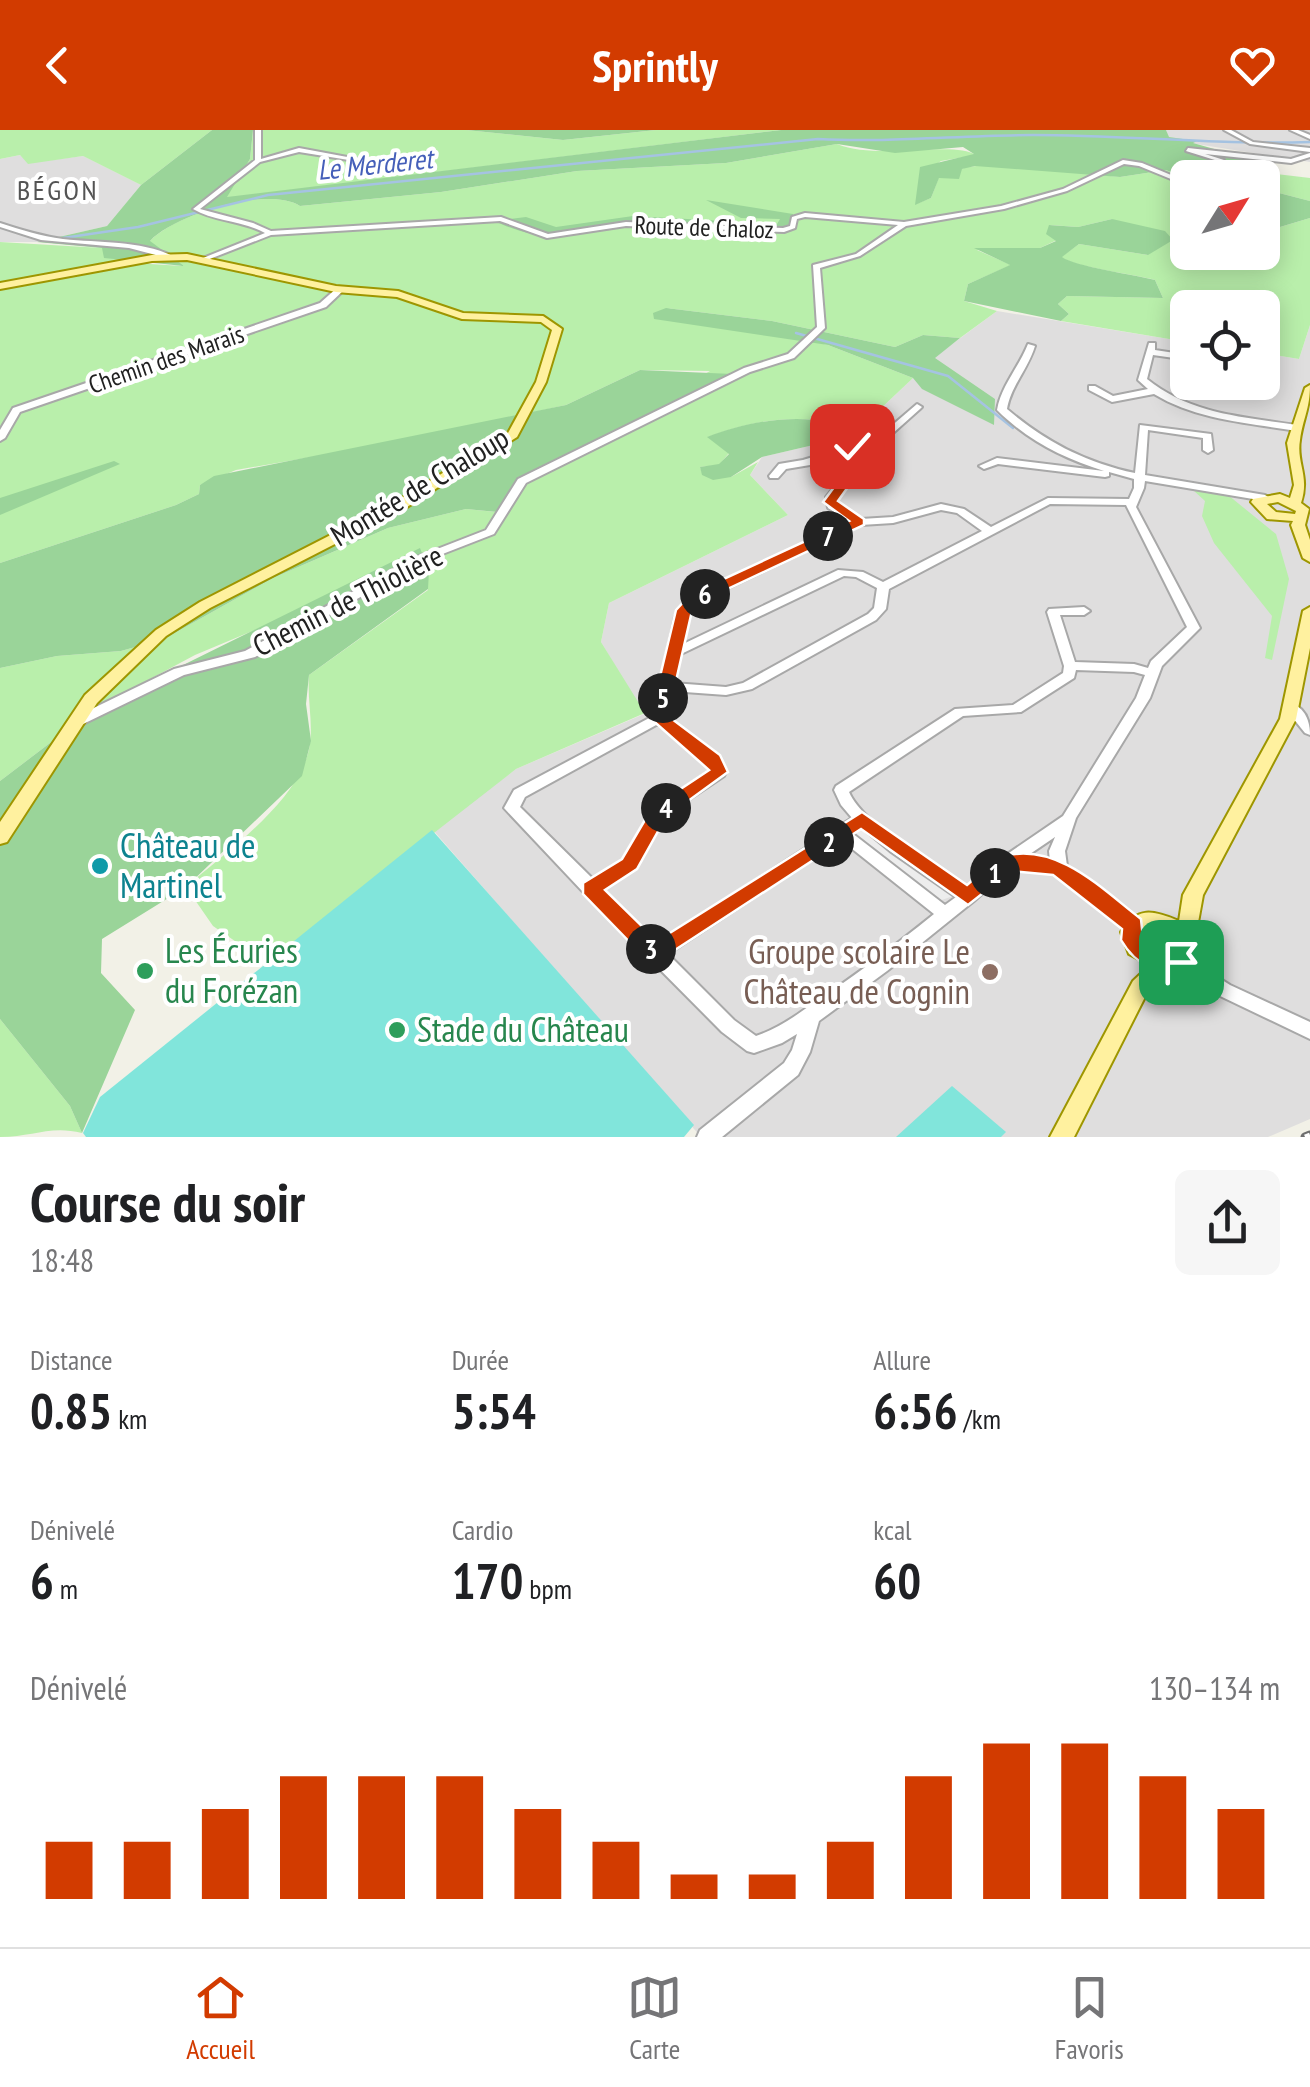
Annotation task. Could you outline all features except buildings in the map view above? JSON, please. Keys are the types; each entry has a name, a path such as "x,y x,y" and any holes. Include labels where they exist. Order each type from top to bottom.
{"main road":[{"name":"Montée de Chaloup","path":"0,286 171,257 206,259 341,289 398,294 462,316 535,318 555,326 541,382 523,422 505,442 451,476 205,605 161,633 115,672 72,724 0,837"},
{"path":"1301,538 1302,501 1292,444 1310,388"},
{"path":"1265,499 1302,501"},
{"path":"1265,499 1301,538 1310,558"},
{"path":"1279,518 1302,501"},
{"path":"1062,1137 1140,988 1163,960 1189,953 1186,938 1194,895 1291,708 1310,611"},
{"path":"1160,921 1194,895"},
{"path":"1163,960 1132,940 1134,926 1144,920 1160,921 1186,938"}],"street":[{"path":"258,130 258,162"},
{"path":"1227,130 1252,143 1310,153"},
{"path":"1297,132 1310,134"},
{"path":"270,233 241,218 197,210 258,162 299,150 355,158 347,165"},
{"path":"1221,160 1188,150 1291,160 1310,153"},
{"name":"Route de Chaloz","path":"206,259 270,233 501,219 547,236 626,224 784,230 793,227 796,217 811,215 904,224 1033,201 1123,162 1170,178"},
{"name":"Chemin de Thiolière","path":"72,724 179,672 250,654 418,560 490,532 522,481 747,370 791,356 813,337 823,320 816,267 858,255 904,224"},
{"path":"0,225 50,238 171,257"},
{"name":"Chemin des Marais","path":"0,438 16,410 323,305 341,289"},
{"path":"1030,346 1026,364 1003,400 1002,410 1063,453 1137,475"},
{"path":"1170,353 1150,348 1142,380 1154,391 1193,410 1297,428"},
{"path":"1092,388 1112,399 1154,391"},
{"path":"859,522 830,502 870,448 916,407"},
{"path":"1131,502 1138,488 1143,426 1208,436 1208,450"},
{"path":"774,476 784,466 802,466 842,447 870,448"},
{"path":"984,466 996,461 1137,475 1265,499"},
{"path":"883,587 1056,499 1131,502"},
{"path":"1060,869 1057,851 1069,818 1143,698 1152,674 1194,628 1131,502"},
{"path":"990,531 960,511 941,506 894,520 859,522 689,603 681,617 659,718 512,801 515,814 745,1042 768,1044 1069,818"},
{"path":"674,654 842,572 869,578 883,587"},
{"path":"668,687 726,691 747,686 872,617 880,608 883,587"},
{"path":"968,896 862,819 840,794 848,783 960,712 1025,705 1070,675 1053,612 1084,611"},
{"path":"1070,666 1134,668 1152,674"},
{"path":"1291,708 1310,730"},
{"path":"590,888 630,864 659,812 719,772 713,759 659,718"},
{"path":"655,954 862,819"},
{"path":"842,833 946,914"},
{"path":"1006,863 1033,862 1060,869 1134,926"},
{"path":"1163,960 1310,1031"},
{"path":"706,1137 790,1069 801,1052 811,1015"}],"shaded area":[{"path":"1166,130 1310,130 1310,162 1190,143 1168,137"},
{"path":"20,155 28,163 83,156 141,185 107,226 37,242 0,242 0,159"},
{"path":"997,311 1170,339 1170,400 1280,400 1280,356 1299,359 1310,325 1310,1119 1268,1137 701,1137 433,830 516,769 644,714 601,642 609,603 788,515 750,475 762,457 852,436 936,356"},
{"path":"863,827 953,892 953,896 939,901 854,836"},
{"name":"Stade du Château","path":"432,830 694,1125 684,1137 86,1137 83,1133 100,1097"},
{"path":"952,1086 1006,1132 1001,1137 896,1137"}],"green space":[{"path":"0,130 212,130 141,185 83,156 28,164 20,155 0,159"},
{"path":"212,130 253,130 250,159 227,197 781,130 1166,130 1169,137 1197,141 1193,143 1253,160 1170,160 1170,172 1120,177 975,166 962,169 959,179 939,178 931,198 915,205 920,167 974,154 963,147 895,153 837,144 726,163 577,171 441,192 300,206 286,200 245,201 200,213 150,241 184,266 104,258 102,248 37,242 107,226 141,185"},
{"path":"253,130 466,130 563,140 656,130 781,130 225,198 250,159"},
{"path":"466,130 656,130 563,140"},
{"path":"837,144 873,151 950,149 976,155 941,161 920,176 916,204 931,198 939,177 967,167 995,164 1120,177 1166,170 1170,172 1170,270 1280,270 1280,227 1310,218 1310,325 1299,359 1280,356 1280,290 1170,290 1170,339 1061,321 1069,314 1058,304 1067,296 1163,298 1155,280 1061,257 1079,244 1148,255 1112,219 1078,227 1050,225 1057,240 1040,248 977,250 1011,265 968,284 964,301 997,311 960,338 923,335 895,347 772,321 666,308 828,345 913,378 876,413 848,412 831,423 801,419 768,421 708,437 729,453 719,465 700,467 703,475 731,477 758,462 750,475 788,515 609,603 601,642 645,713 516,769 267,963 213,926 186,887 260,823 293,784 310,744 309,675 428,590 420,549 269,624 195,655 96,708 0,781 0,668 57,656 121,651 164,639 273,578 388,528 466,509 496,512 520,479 710,371 640,370 566,405 398,442 236,470 200,485 199,494 176,505 0,563 0,242 102,248 150,264 182,266 149,242 199,213 245,201 286,200 300,206 441,192 577,171 726,163"},
{"path":"1280,174 1310,178 1310,201 1280,193"},
{"path":"1280,193 1310,201 1310,218 1280,227"},
{"path":"706,200 793,214 792,223 778,229 648,226 548,236 494,221 526,217 556,227 633,216 777,224 780,219 741,218"},
{"path":"1112,219 1165,231 1170,242 1148,255 1079,244 1062,257 1155,280 1163,298 1067,296 1058,304 1069,314 1061,321 964,301 968,284 1010,265 974,248 1040,248 1056,241 1046,234 1049,225 1078,227"},
{"path":"666,308 772,321 895,347 923,335 960,338 935,358 995,399 994,425 922,389 913,378 828,345 654,319 653,313"},
{"path":"640,370 733,374 520,479 497,512 466,509 388,528 273,578 164,639 121,651 57,656 0,668 0,563 176,505 199,494 200,485 214,476 566,405"},
{"path":"847,412 876,413 852,436 762,457 731,477 713,480 702,475 700,467 719,464 729,454 707,437 768,421 801,419 831,423"},
{"path":"114,461 120,464 0,515 0,498"},
{"path":"1193,490 1228,495 1276,534 1289,579 1272,660 1265,658 1272,616 1214,543 1202,516 1205,501"},
{"path":"420,548 429,571 428,589 309,675 306,704 311,741 302,776 186,887 102,939 101,973 135,1010 82,1133 70,1106 0,1019 0,781 96,708"},
{"path":"0,1019 70,1106 82,1133 60,1130 0,1137"}],"waterway":[{"name":"Le Merderet","path":"56,239 138,227 268,195 818,139 1033,135 1310,142"},
{"path":"796,333 948,376 1013,428"}],"railway":[{"path":"1305,1137 1310,1135"}],"place":[{"name":"Château de Martinel","path":"100,866"},
{"name":"Les Écuries du Forézan","path":"145,971"},
{"name":"Groupe scolaire Le Château de Cognin","path":"990,972"},
{"name":"Stade du Château","path":"397,1030"}],"district":[{"name":"BÉGON","path":"58,190"}],"route":[{"path":"852,446 870,448 835,490 830,502 859,522 697,598 684,610 659,718 713,759 719,772 714,779 659,812 630,864 590,888 655,954 862,819 968,896 1006,863 1033,862 1060,869 1134,926 1132,940 1145,956 1165,964 1181,962"}]}
